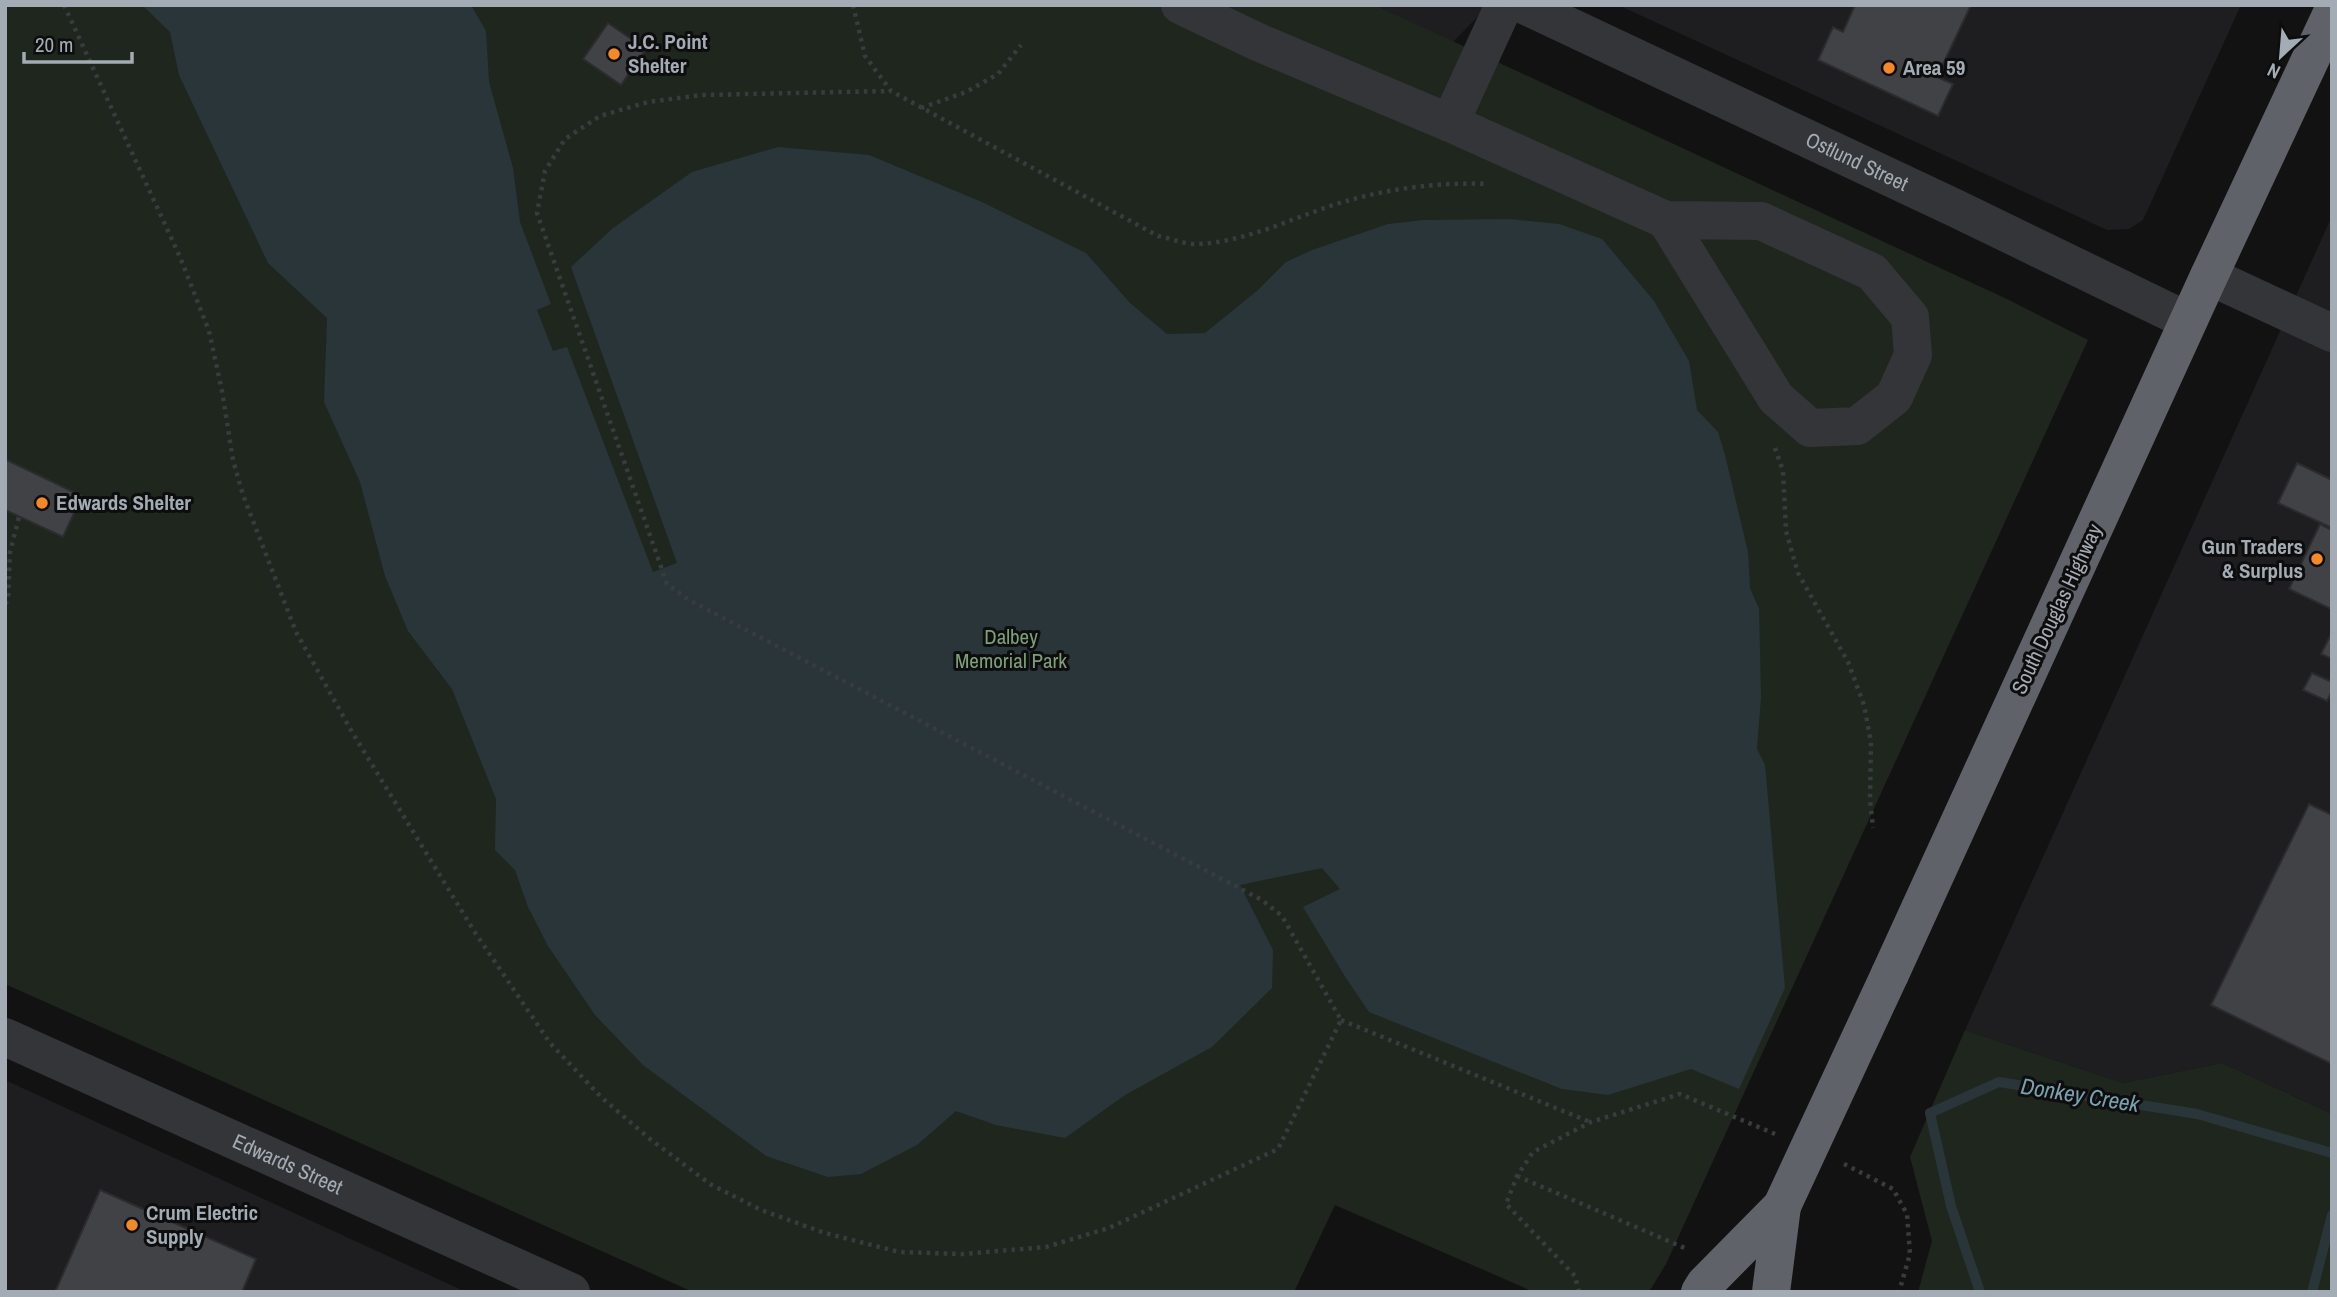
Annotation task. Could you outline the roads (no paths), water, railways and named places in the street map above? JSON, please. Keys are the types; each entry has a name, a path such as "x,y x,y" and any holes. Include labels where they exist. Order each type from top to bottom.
{"highway":[{"name":"South Douglas Highway","path":"1772,1292 1782,1206 2332,13"},
{"name":"South Douglas Highway","path":"1700,1292 1704,1284 1782,1206"}],"street":[{"path":"1180,5 1260,43 1450,123 1665,220 1762,221 1872,272 1910,317 1913,355 1894,397 1857,426 1810,428 1776,398 1665,220"},
{"path":"1450,123 1504,5"},
{"name":"Ostlund Street","path":"1524,5 1943,202 2188,321"},
{"path":"2209,276 2332,333"},
{"name":"Edwards Street","path":"5,1037 571,1292"}],"waterway":[{"name":"Donkey Creek","path":"1980,1292 1951,1206 1930,1113 1999,1082 2197,1114 2332,1153"},
{"name":"Donkey Creek","path":"2312,1292 2332,1215"}],"place":[{"name":"J.C. Point Shelter","path":"614,54"},
{"name":"Area 59","path":"1889,68"},
{"name":"Edwards Shelter","path":"42,503"},
{"name":"Gun Traders & Surplus","path":"2317,559"},
{"name":"Crum Electric Supply","path":"132,1225"}],"park label":[{"name":"Dalbey Memorial Park","path":"1011,649"}]}
